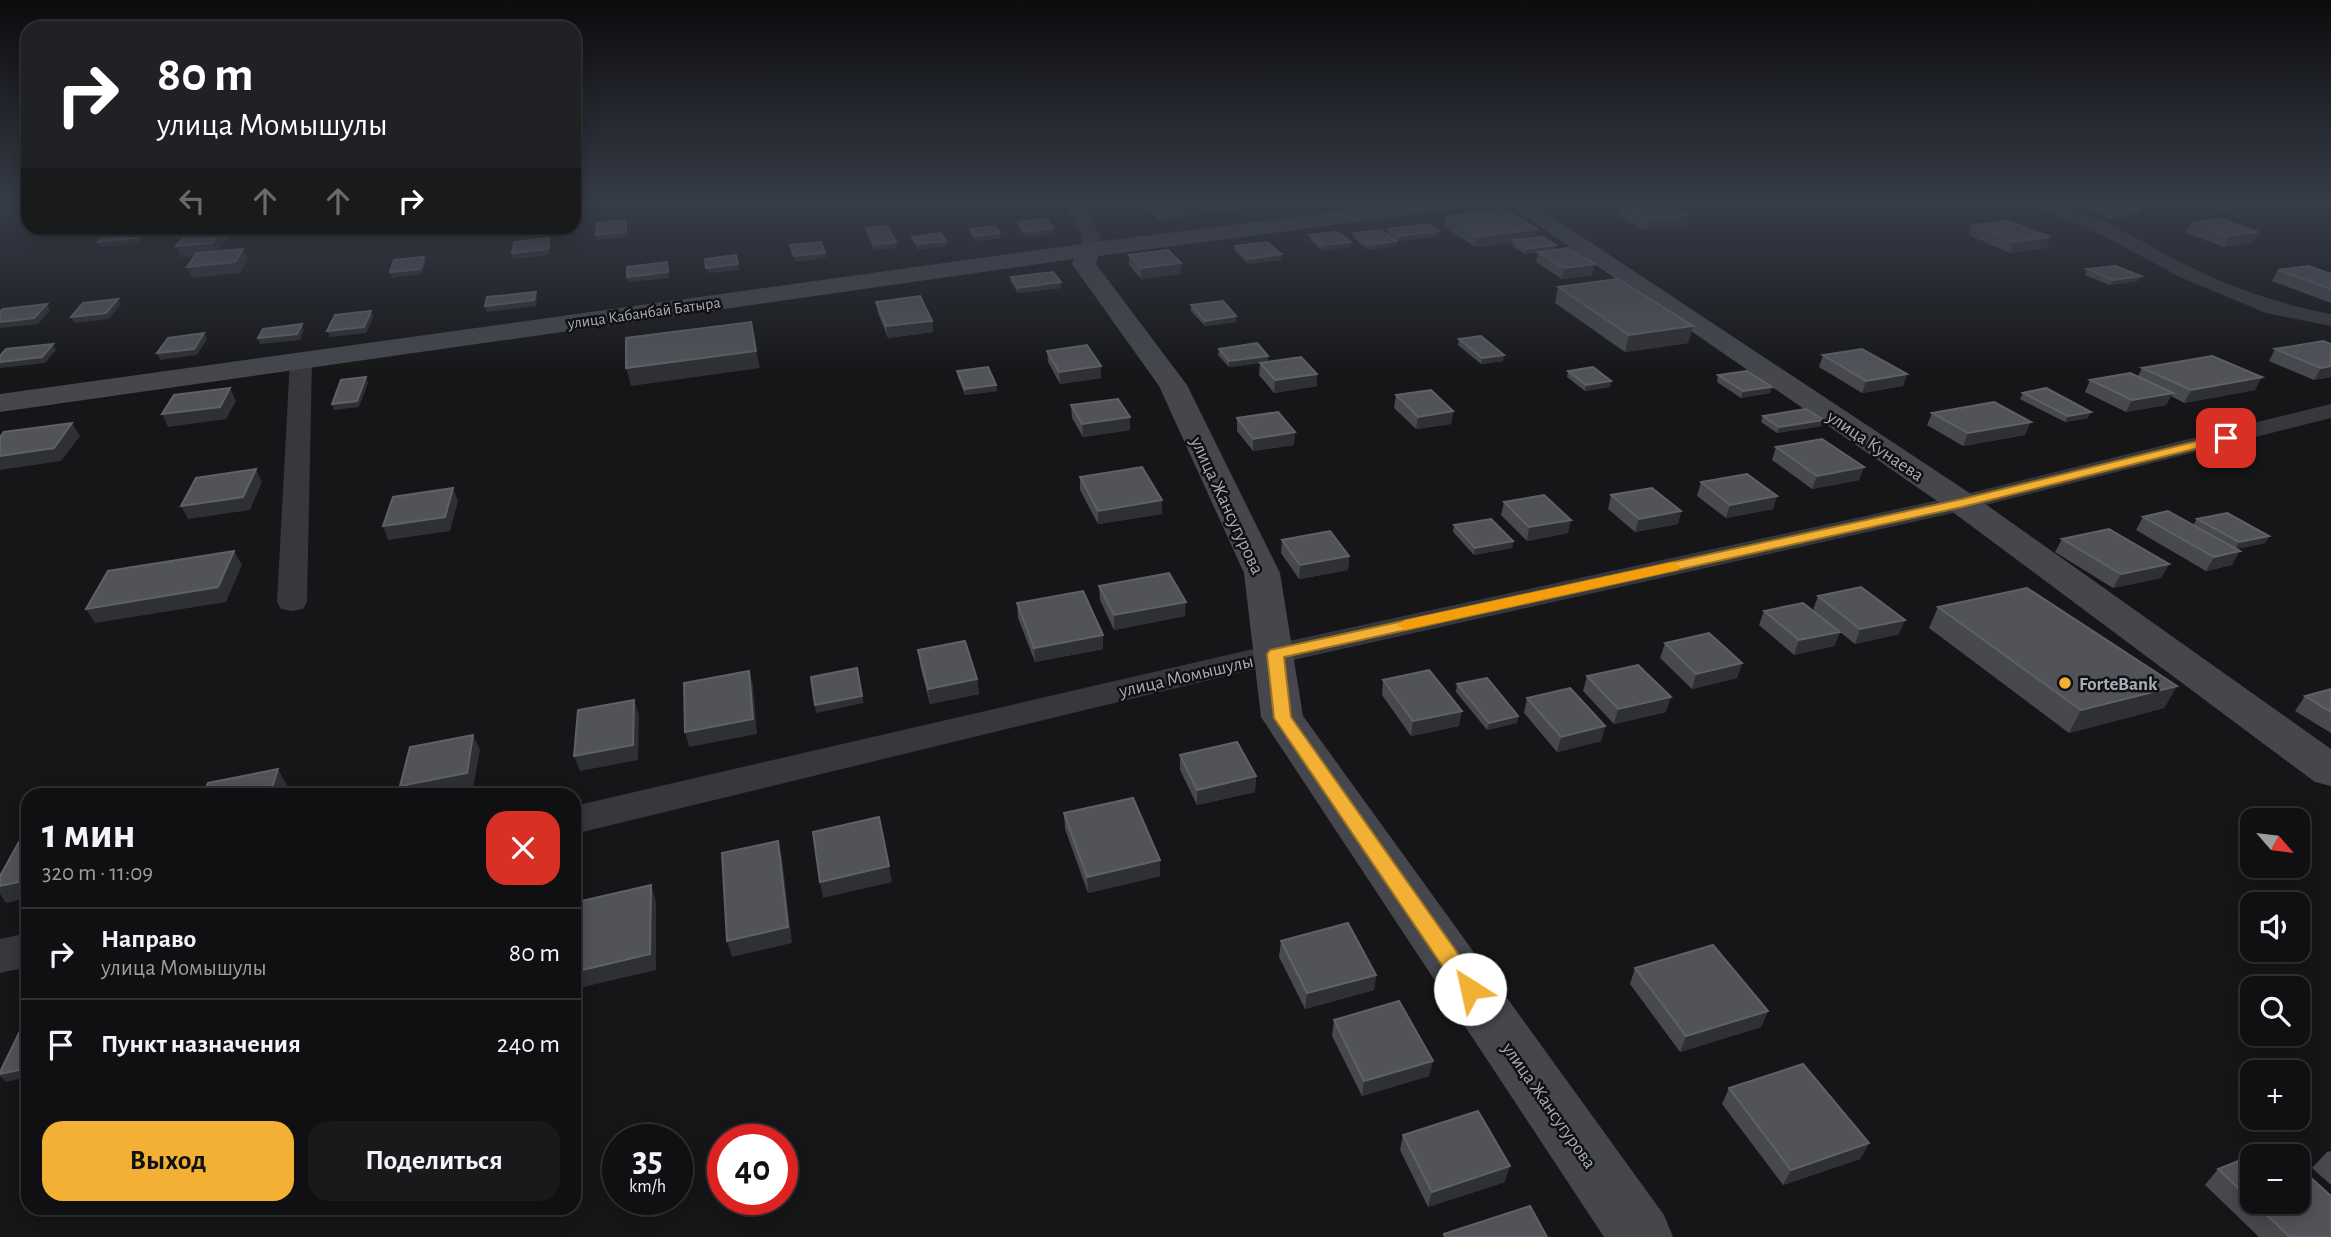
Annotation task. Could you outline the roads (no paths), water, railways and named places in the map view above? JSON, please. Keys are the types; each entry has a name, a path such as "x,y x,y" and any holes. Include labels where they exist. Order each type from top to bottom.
{"street":[{"name":"улица Кабанбай Батыра","path":"0,403 1011,261"},
{"name":"улица Жансугурова","path":"1085,261 1084,264 1173,386 1262,573 1282,718 1642,1237"},
{"name":"улица Кунаева","path":"1603,261 1962,503 2331,771"},
{"path":"2164,261 2273,309 2331,320"},
{"path":"292,603 301,360"},
{"name":"улица Момышулы","path":"581,818 1275,654 1962,503 2331,411"},
{"path":"0,956 21,952"}],"place":[{"name":"ForteBank","path":"2065,683"}]}
